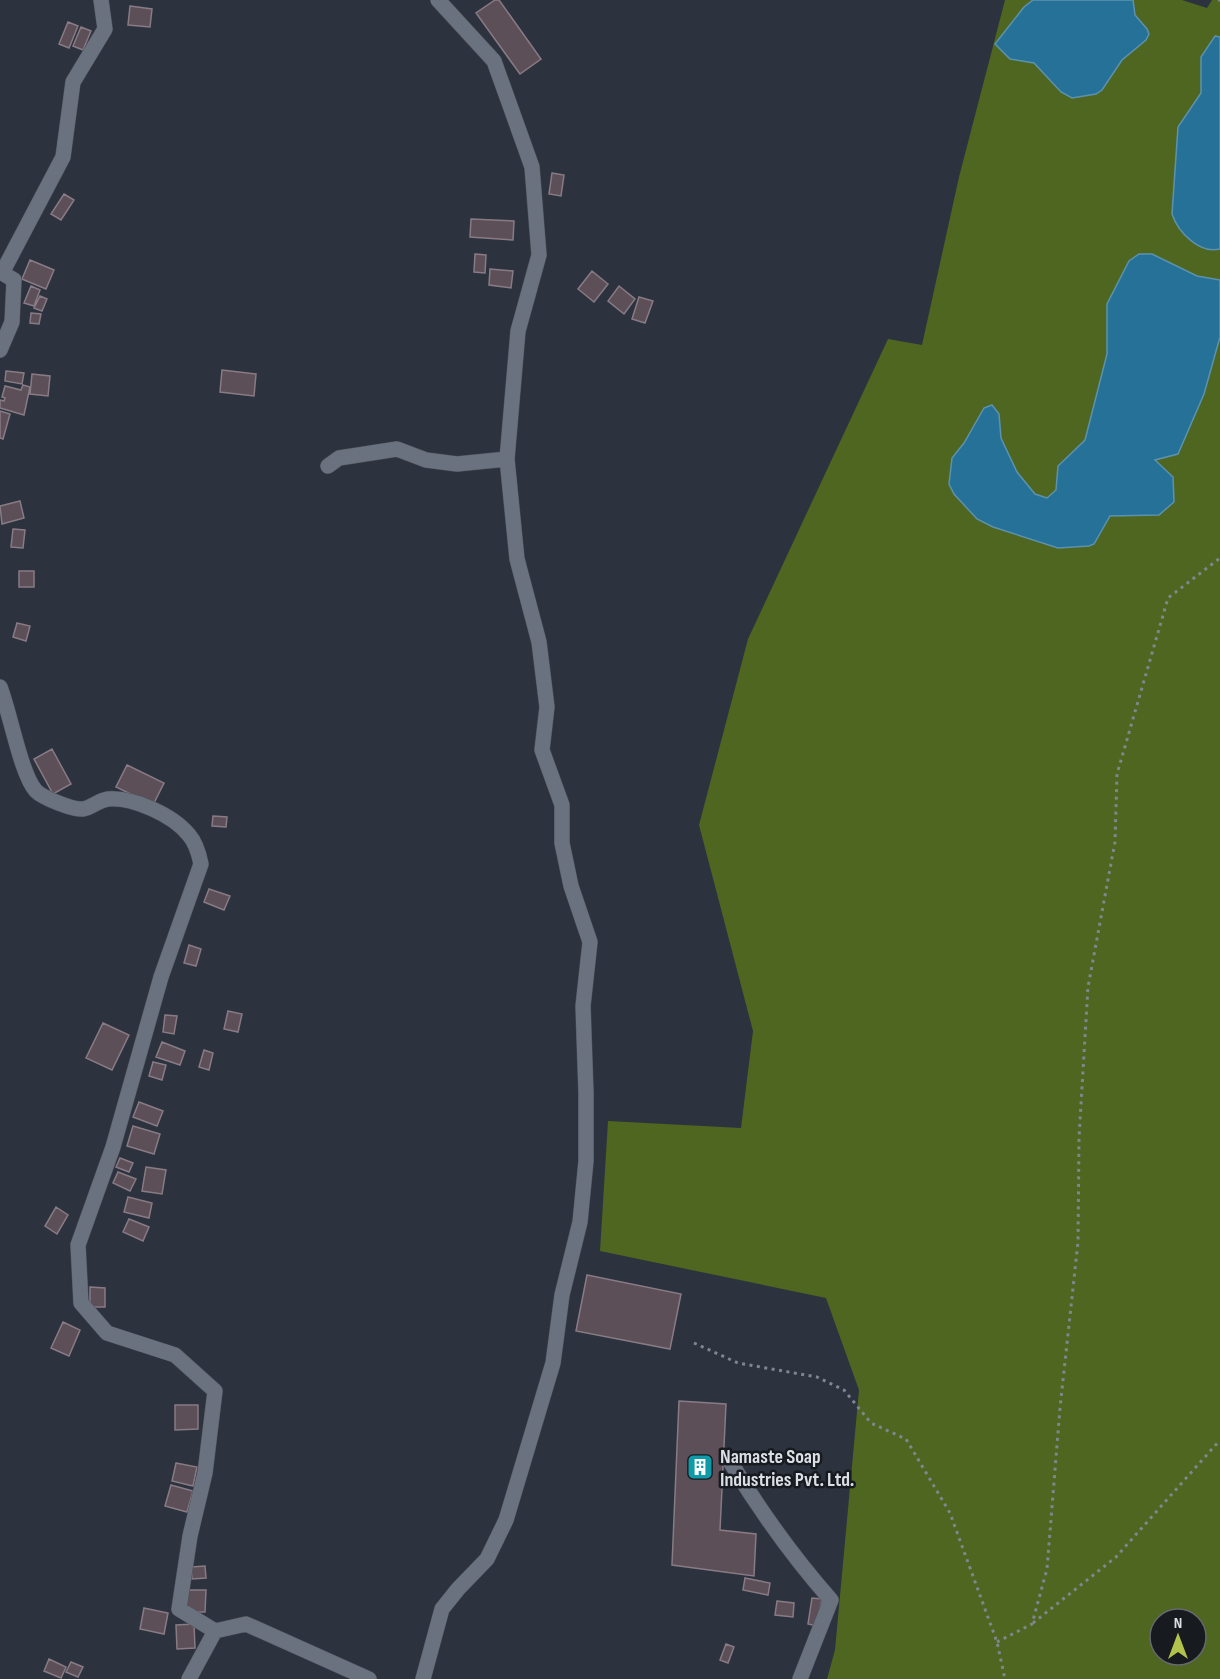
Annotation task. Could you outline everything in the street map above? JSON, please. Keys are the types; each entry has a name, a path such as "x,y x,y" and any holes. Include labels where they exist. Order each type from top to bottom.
{"street":[{"path":"0,350 12,322 14,280 1,273 63,157 73,82 105,29 101,0"},
{"path":"423,1679 442,1609 487,1559 506,1520 553,1363 562,1295 580,1222 586,1161 583,1006 590,942 569,876 562,843 562,805 542,750 547,707 541,653 517,559 507,459 518,331 539,255 532,167 494,62 438,0"},
{"path":"328,466 339,458 397,449 426,460 457,464 507,459"},
{"path":"0,687 26,770 36,791 52,801 82,809 105,799 128,799 177,822 191,836 201,864 161,977 113,1147 78,1245 81,1304 107,1333 176,1354 215,1391 205,1473 190,1536 179,1609 215,1631 246,1624 369,1679"},
{"path":"731,1463 762,1512 801,1566 831,1600 800,1679"},
{"path":"189,1679 215,1631"}],"path":[{"path":"1032,1624 1047,1569 1060,1408 1078,1242 1079,1138 1088,987 1114,842 1117,774 1168,598 1220,558"},
{"path":"693,1343 738,1363 817,1377 844,1390 871,1423 906,1438 950,1513 997,1642 1005,1679"},
{"path":"997,1642 1032,1624 1116,1557 1220,1440"}],"green space":[{"path":"1005,0 1182,0 1207,8 1212,0 1220,0 1220,1679 827,1679 835,1650 859,1390 826,1298 600,1251 608,1121 741,1128 753,1031 699,825 748,639 888,339 922,345 959,177"}],"water":[{"path":"1033,0 1133,0 1135,15 1149,34 1146,40 1122,60 1102,90 1096,94 1072,98 1061,92 1034,63 1010,59 995,44 1024,7"},
{"path":"1215,36 1220,37 1220,249 1212,250 1190,240 1179,228 1172,214 1178,127 1201,93 1201,57"},
{"path":"1139,254 1152,254 1197,276 1220,280 1220,337 1204,394 1178,454 1155,460 1173,477 1174,502 1159,515 1110,516 1094,544 1089,546 1058,548 993,527 977,519 954,494 949,484 952,458 964,443 984,408 992,405 999,414 1001,438 1017,472 1035,494 1047,498 1056,490 1058,466 1085,440 1107,354 1107,304 1129,261"}],"building":[{"path":"495,0 499,0 541,59 520,74 476,13"},
{"path":"130,6 152,9 150,27 128,25"},
{"path":"68,22 78,26 69,48 59,44"},
{"path":"81,27 91,31 83,50 73,46"},
{"path":"552,173 564,175 561,196 549,194"},
{"path":"64,194 74,200 61,220 51,214"},
{"path":"471,219 514,221 513,240 470,237"},
{"path":"475,254 486,255 485,273 474,272"},
{"path":"30,260 54,270 46,289 22,279"},
{"path":"490,269 513,271 511,288 489,285"},
{"path":"592,271 608,284 594,302 578,289"},
{"path":"31,286 40,290 34,306 24,303"},
{"path":"619,286 635,299 624,314 608,301"},
{"path":"40,296 47,299 42,311 34,308"},
{"path":"639,297 653,301 645,323 632,319"},
{"path":"31,313 41,314 39,324 30,323"},
{"path":"222,370 256,374 254,396 220,392"},
{"path":"6,371 24,373 22,384 5,381"},
{"path":"32,374 50,376 48,396 30,394"},
{"path":"23,385 30,387 24,415 0,408 0,400 4,401 5,398 2,397 5,386 21,390"},
{"path":"0,411 10,414 3,439 0,438"},
{"path":"20,501 24,518 2,524 0,506"},
{"path":"13,529 25,530 23,548 11,547"},
{"path":"19,571 34,571 34,587 19,587"},
{"path":"17,623 30,626 26,641 13,637"},
{"path":"52,749 71,784 53,794 34,759"},
{"path":"127,765 164,783 153,805 116,787"},
{"path":"213,816 227,817 226,827 212,826"},
{"path":"209,889 230,896 224,910 204,902"},
{"path":"189,945 201,949 196,966 184,963"},
{"path":"228,1011 242,1014 238,1032 224,1029"},
{"path":"165,1015 177,1016 174,1034 163,1032"},
{"path":"103,1023 129,1035 112,1070 86,1058"},
{"path":"162,1042 185,1051 180,1065 156,1057"},
{"path":"204,1050 213,1053 209,1070 199,1067"},
{"path":"153,1062 166,1065 162,1080 149,1076"},
{"path":"139,1102 163,1111 157,1126 133,1117"},
{"path":"133,1126 160,1134 154,1154 127,1146"},
{"path":"120,1158 133,1163 129,1172 116,1167"},
{"path":"146,1167 166,1170 162,1194 142,1191"},
{"path":"118,1172 136,1179 130,1191 113,1183"},
{"path":"128,1197 152,1203 149,1218 124,1212"},
{"path":"56,1207 68,1215 57,1234 45,1226"},
{"path":"129,1219 149,1227 143,1241 123,1232"},
{"path":"587,1275 681,1294 670,1349 576,1331"},
{"path":"90,1287 105,1288 105,1307 90,1307"},
{"path":"63,1322 80,1330 69,1356 51,1348"},
{"name":"Namaste Soap Industries Pvt. Ltd.","path":"679,1401 726,1404 720,1530 756,1534 754,1576 672,1565"},
{"path":"175,1405 198,1405 198,1429 175,1430"},
{"path":"176,1463 197,1467 193,1486 172,1481"},
{"path":"171,1485 193,1491 187,1512 165,1506"},
{"path":"205,1566 206,1578 192,1579 191,1567"},
{"path":"745,1578 770,1583 768,1595 743,1590"},
{"path":"186,1590 206,1590 205,1612 185,1612"},
{"path":"812,1598 822,1599 817,1626 808,1624"},
{"path":"777,1601 794,1603 793,1617 775,1615"},
{"path":"144,1608 168,1613 164,1634 140,1629"},
{"path":"194,1624 195,1648 177,1649 176,1625"},
{"path":"726,1644 734,1647 728,1663 720,1660"},
{"path":"49,1659 66,1667 61,1678 44,1671"},
{"path":"71,1662 83,1667 78,1677 66,1672"}],"place":[{"name":"Namaste Soap Industries Pvt. Ltd.","path":"700,1467"}]}
